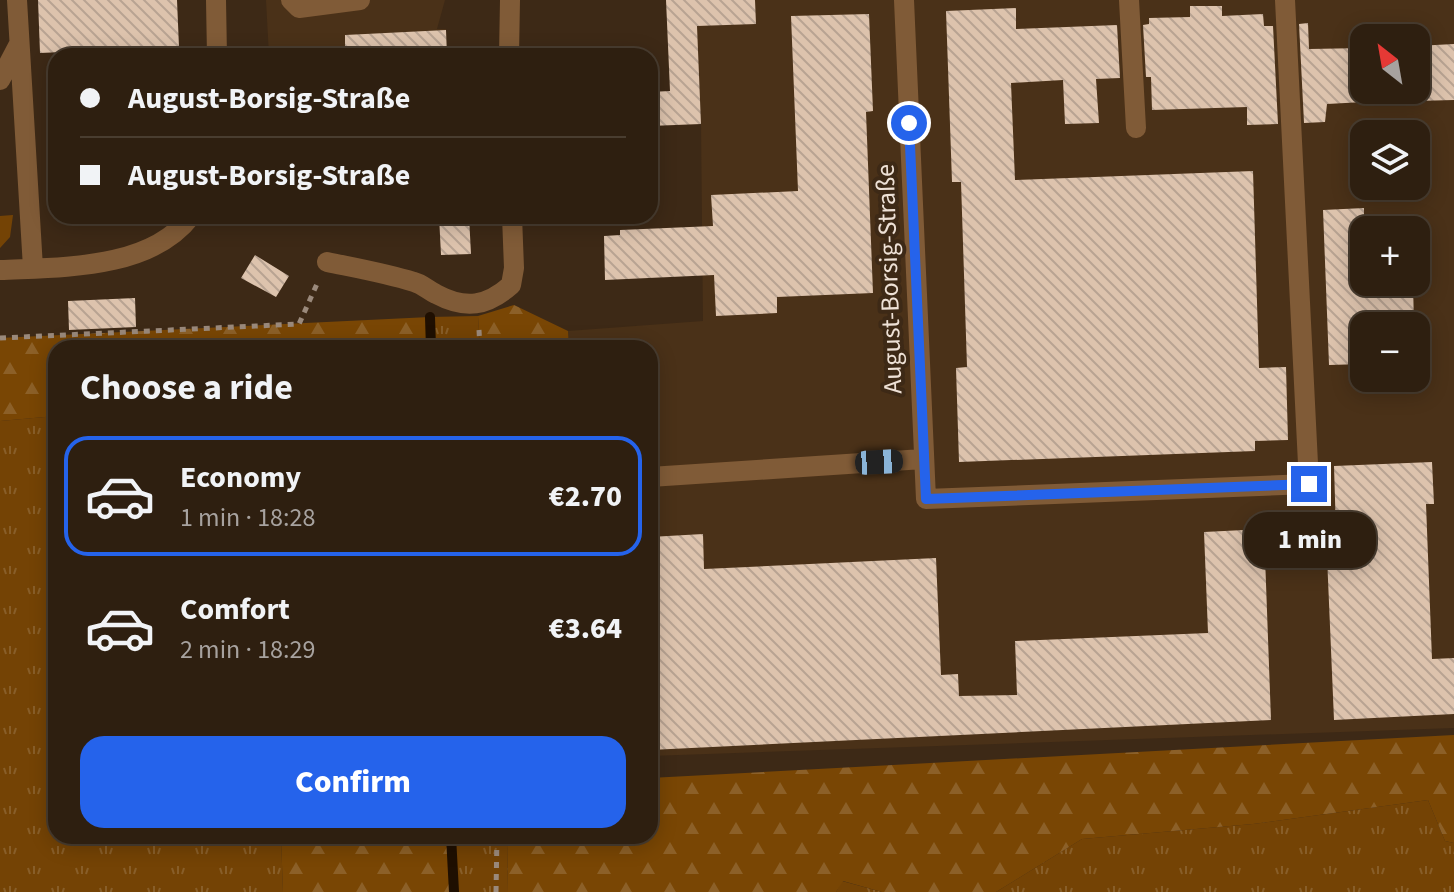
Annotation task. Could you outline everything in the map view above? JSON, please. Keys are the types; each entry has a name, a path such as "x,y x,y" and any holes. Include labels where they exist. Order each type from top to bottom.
{"street":[{"path":"17,0 33,268"},
{"path":"216,0 217,48"},
{"path":"291,0 299,8 360,0"},
{"path":"509,48 510,0"},
{"name":"August-Borsig-Straße","path":"904,0 926,499 1309,484 1285,0"},
{"path":"1129,0 1136,128"},
{"path":"0,80 18,46"},
{"path":"0,270 108,262 167,240 185,224"},
{"path":"327,262 406,279 455,302 477,305 495,299 511,285 514,268 512,224"},
{"path":"658,476 923,459"}],"path":[{"path":"0,338 299,324 327,262"},
{"path":"496,892 497,844"}],"shaded area":[{"path":"266,0 445,0 437,29 446,29 447,48 269,48"},
{"path":"695,0 1454,0 1454,728 658,756 658,340 569,340 568,331 703,321 701,124"}],"green space":[{"path":"13,215 10,237 0,248 0,216"},
{"path":"514,305 568,331 569,340 480,340 478,316"},
{"path":"478,316 480,340 431,340 430,317"},
{"path":"430,317 431,340 48,340 48,417 0,421 0,338"},
{"path":"48,417 48,844 281,844 283,892 0,892 0,421"},
{"path":"1454,735 1454,843 1445,841 1428,800 1253,824 1082,839 996,892 882,892 843,881 836,892 508,892 507,844 658,844 658,778"},
{"path":"1428,800 1445,841 1454,843 1454,892 996,892 1082,839 1253,824"},
{"path":"281,844 448,844 450,892 283,892"},
{"path":"451,844 507,844 508,892 454,892"},
{"path":"842,881 882,892 836,892"}],"building":[{"path":"38,0 177,0 179,47 48,48 48,53 40,53"},
{"path":"666,0 755,0 756,24 697,26 701,124 658,126 658,92 670,91"},
{"path":"1190,6 1222,6 1222,16 1263,14 1264,26 1273,26 1278,124 1247,125 1247,107 1152,110 1151,77 1146,77 1143,25 1149,24 1149,18 1190,17"},
{"path":"1016,8 1016,29 1117,25 1120,78 1096,79 1099,123 1065,124 1063,80 1011,83 1015,180 1253,171 1259,368 1286,367 1288,440 1255,441 1255,451 959,462 956,368 967,367 961,182 952,182 946,11"},
{"path":"869,14 873,111 866,112 873,293 777,297 777,313 716,316 714,275 605,280 604,236 620,235 620,230 713,226 711,195 798,191 791,16"},
{"path":"1308,23 1309,49 1350,48 1350,103 1327,104 1325,122 1304,123 1299,24"},
{"path":"446,30 447,48 345,48 345,35"},
{"path":"1454,44 1454,100 1430,101 1430,45"},
{"path":"1364,208 1364,216 1350,216 1350,296 1413,296 1414,312 1350,312 1350,364 1329,365 1323,210"},
{"path":"439,224 469,224 471,254 441,255"},
{"path":"255,255 289,276 276,297 241,278"},
{"path":"135,298 136,327 69,330 68,301"},
{"path":"1432,462 1434,504 1426,504 1432,659 1454,658 1454,714 1334,720 1326,533 1336,533 1334,466"},
{"path":"1264,529 1271,720 658,750 658,537 703,534 704,569 936,558 941,675 958,674 959,696 1017,695 1015,641 1208,633 1204,532"}],"waterway":[{"path":"430,317 431,340"},
{"path":"451,844 454,892"}],"route":[{"path":"909,123 926,499 1309,484"}]}
